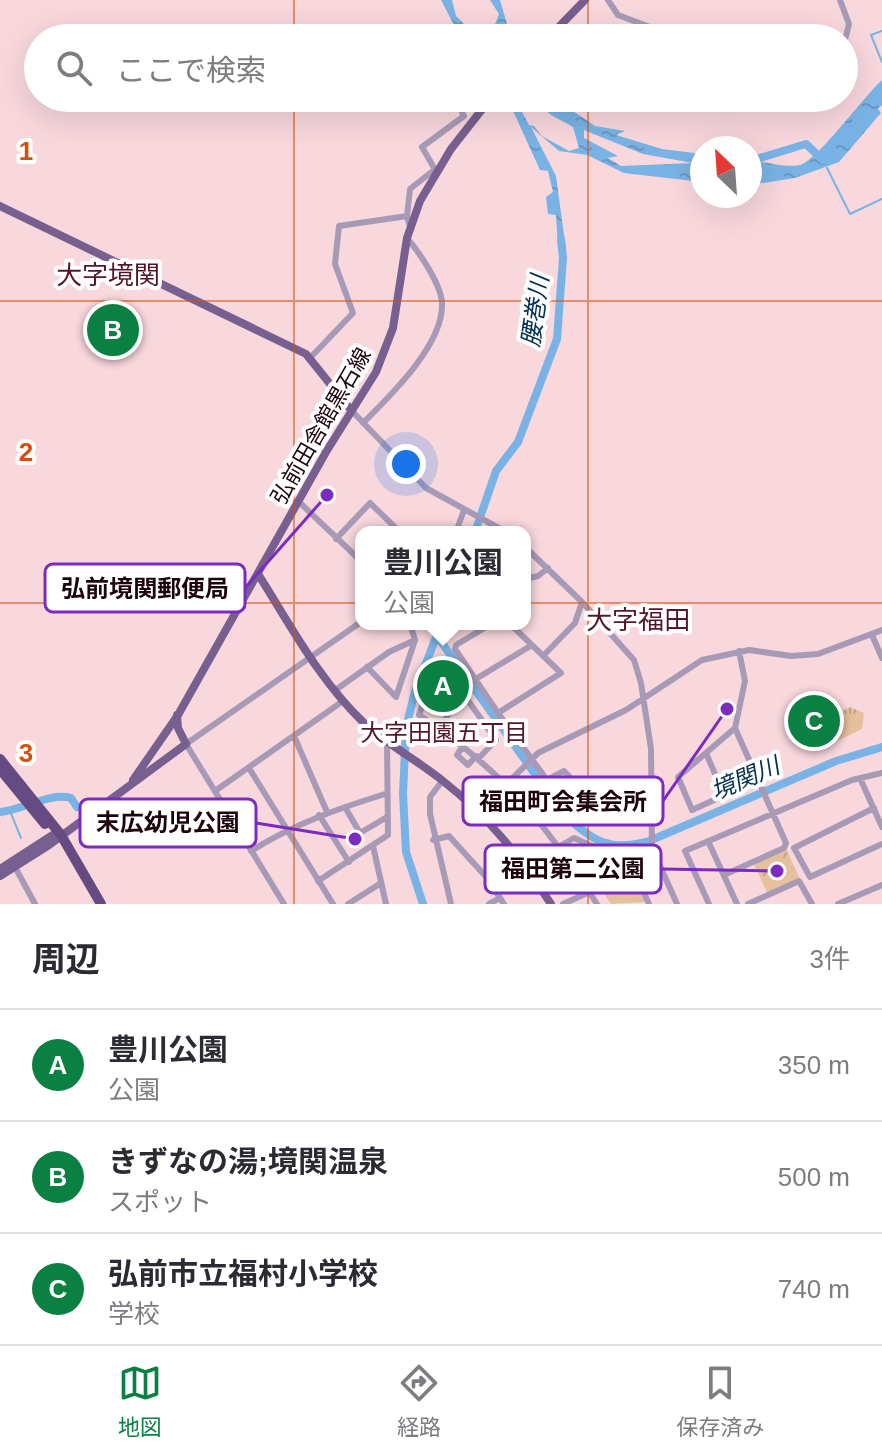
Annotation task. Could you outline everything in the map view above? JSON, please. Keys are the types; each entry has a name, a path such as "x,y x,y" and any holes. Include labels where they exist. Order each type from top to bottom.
{"highway":[{"path":"0,759 57,835 101,904"},
{"path":"0,769 36,806"},
{"path":"57,835 94,904"}],"main road":[{"path":"562,24 585,0"},
{"name":"弘前田舎館黒石線","path":"133,780 178,715 387,348 398,307 410,227 436,171 480,112"},
{"path":"0,206 311,357 351,410"},
{"path":"258,574 334,691 391,744 443,780 478,812 510,844 551,904"},
{"path":"0,876 186,744 176,723 178,715"},
{"name":"弘前田舎館黒石線","path":"57,835 186,744"},
{"path":"0,869 57,835"}],"street":[{"path":"608,0 611,10 618,15 642,24"},
{"path":"840,0 849,24"},
{"path":"410,227 407,216 410,189 436,171 422,147 464,116 462,112"},
{"path":"311,357 353,313 335,264 339,226 407,216"},
{"path":"363,423 428,353 440,317 442,300 437,287 407,238"},
{"path":"351,410 426,488 496,526"},
{"path":"298,501 355,556"},
{"path":"336,539 370,503 394,526"},
{"path":"459,526 468,511"},
{"path":"531,552 582,602 634,660 644,699 651,749 652,848 677,904"},
{"path":"531,578 548,568"},
{"path":"543,656 575,623 582,602"},
{"path":"284,904 186,744 355,626"},
{"path":"367,667 396,697 415,640 412,630"},
{"path":"481,630 456,645 457,654 547,780 564,771 592,808 616,818 651,809"},
{"path":"498,713 561,673 516,630"},
{"path":"478,812 531,759 644,699 702,660 739,651 804,656 830,651 882,630"},
{"path":"872,635 882,658"},
{"path":"334,691 367,667 415,640"},
{"path":"474,680 532,645"},
{"path":"724,875 784,848 786,843 735,728 745,681 739,651"},
{"path":"445,668 496,740 468,765 457,755 463,746"},
{"path":"439,729 462,693"},
{"path":"215,791 343,701"},
{"path":"422,706 419,715 478,757 507,784 560,846 597,904"},
{"path":"735,728 678,777 692,810 759,783"},
{"path":"294,736 327,812"},
{"path":"318,881 388,835 385,794 391,744"},
{"path":"706,753 725,797"},
{"path":"249,768 333,904"},
{"path":"709,904 685,851 860,778 882,773"},
{"path":"860,778 882,827"},
{"path":"443,780 430,797 433,840 451,904"},
{"path":"580,792 618,804 616,818"},
{"path":"251,851 286,829 385,794"},
{"path":"345,807 360,833 387,817"},
{"path":"874,808 795,844 794,848 810,877 882,844"},
{"path":"319,815 349,862"},
{"path":"433,840 449,836 502,901 489,904"},
{"path":"560,846 574,838 592,849 608,853 623,876"},
{"path":"708,841 737,904"},
{"path":"373,846 386,904"},
{"path":"563,904 658,861"},
{"path":"15,867 35,904"},
{"path":"634,871 647,903"},
{"path":"748,904 799,881 812,904"},
{"path":"348,904 381,883"},
{"path":"838,904 882,885"}],"green space":[{"path":"443,667 460,693 445,717 425,704 436,668"},
{"path":"850,707 864,713 862,729 835,742 823,739 819,731 822,722"},
{"path":"786,849 800,879 768,894 754,864"},
{"path":"634,875 645,902 611,904 601,889"}],"water":[{"path":"441,0 452,0 456,16 464,24 453,24"},
{"path":"490,0 500,0 507,24 495,24 499,14"},
{"path":"882,80 882,105 878,109 881,113 839,162 795,178 762,183 762,162 788,166 808,161 854,112 858,112 858,107"},
{"path":"514,112 522,112 529,125 534,126 542,136 569,151 579,148 573,127 548,112 574,112 595,126 625,131 616,135 662,149 690,152 690,162 643,154 584,130 584,138 618,156 608,158 621,166 690,163 690,181 624,173 587,155 559,151 531,127 556,176 566,250 558,247 556,215 548,214 546,197 553,192 548,171 540,170"}],"waterway":[{"path":"882,31 871,35 882,62"},
{"path":"762,157 806,144 823,160"},
{"path":"827,168 850,214 882,199"},
{"name":"腰巻川","path":"477,526 496,471 518,442 557,339 563,258 561,239"},
{"name":"腰巻川","path":"423,904 406,852 403,794 406,728 414,695 439,630"},
{"name":"境関川","path":"437,636 564,815 594,838 613,845 649,841 836,761 882,747"},
{"path":"0,812 54,797 71,798 77,807"},
{"path":"10,811 21,838"}],"place":[{"name":"きずなの湯;境関温泉","path":"113,330"},
{"name":"弘前境関郵便局","path":"327,495"},
{"name":"豊川公園","path":"443,686"},
{"name":"福田町会集会所","path":"727,709"},
{"name":"弘前市立福村小学校","path":"814,721"},
{"name":"末広幼児公園","path":"355,839"},
{"name":"福田第二公園","path":"777,871"}],"district":[{"name":"大字境関","path":"108,275"},
{"name":"大字福田","path":"638,620"},
{"name":"大字田園五丁目","path":"444,732"}]}
